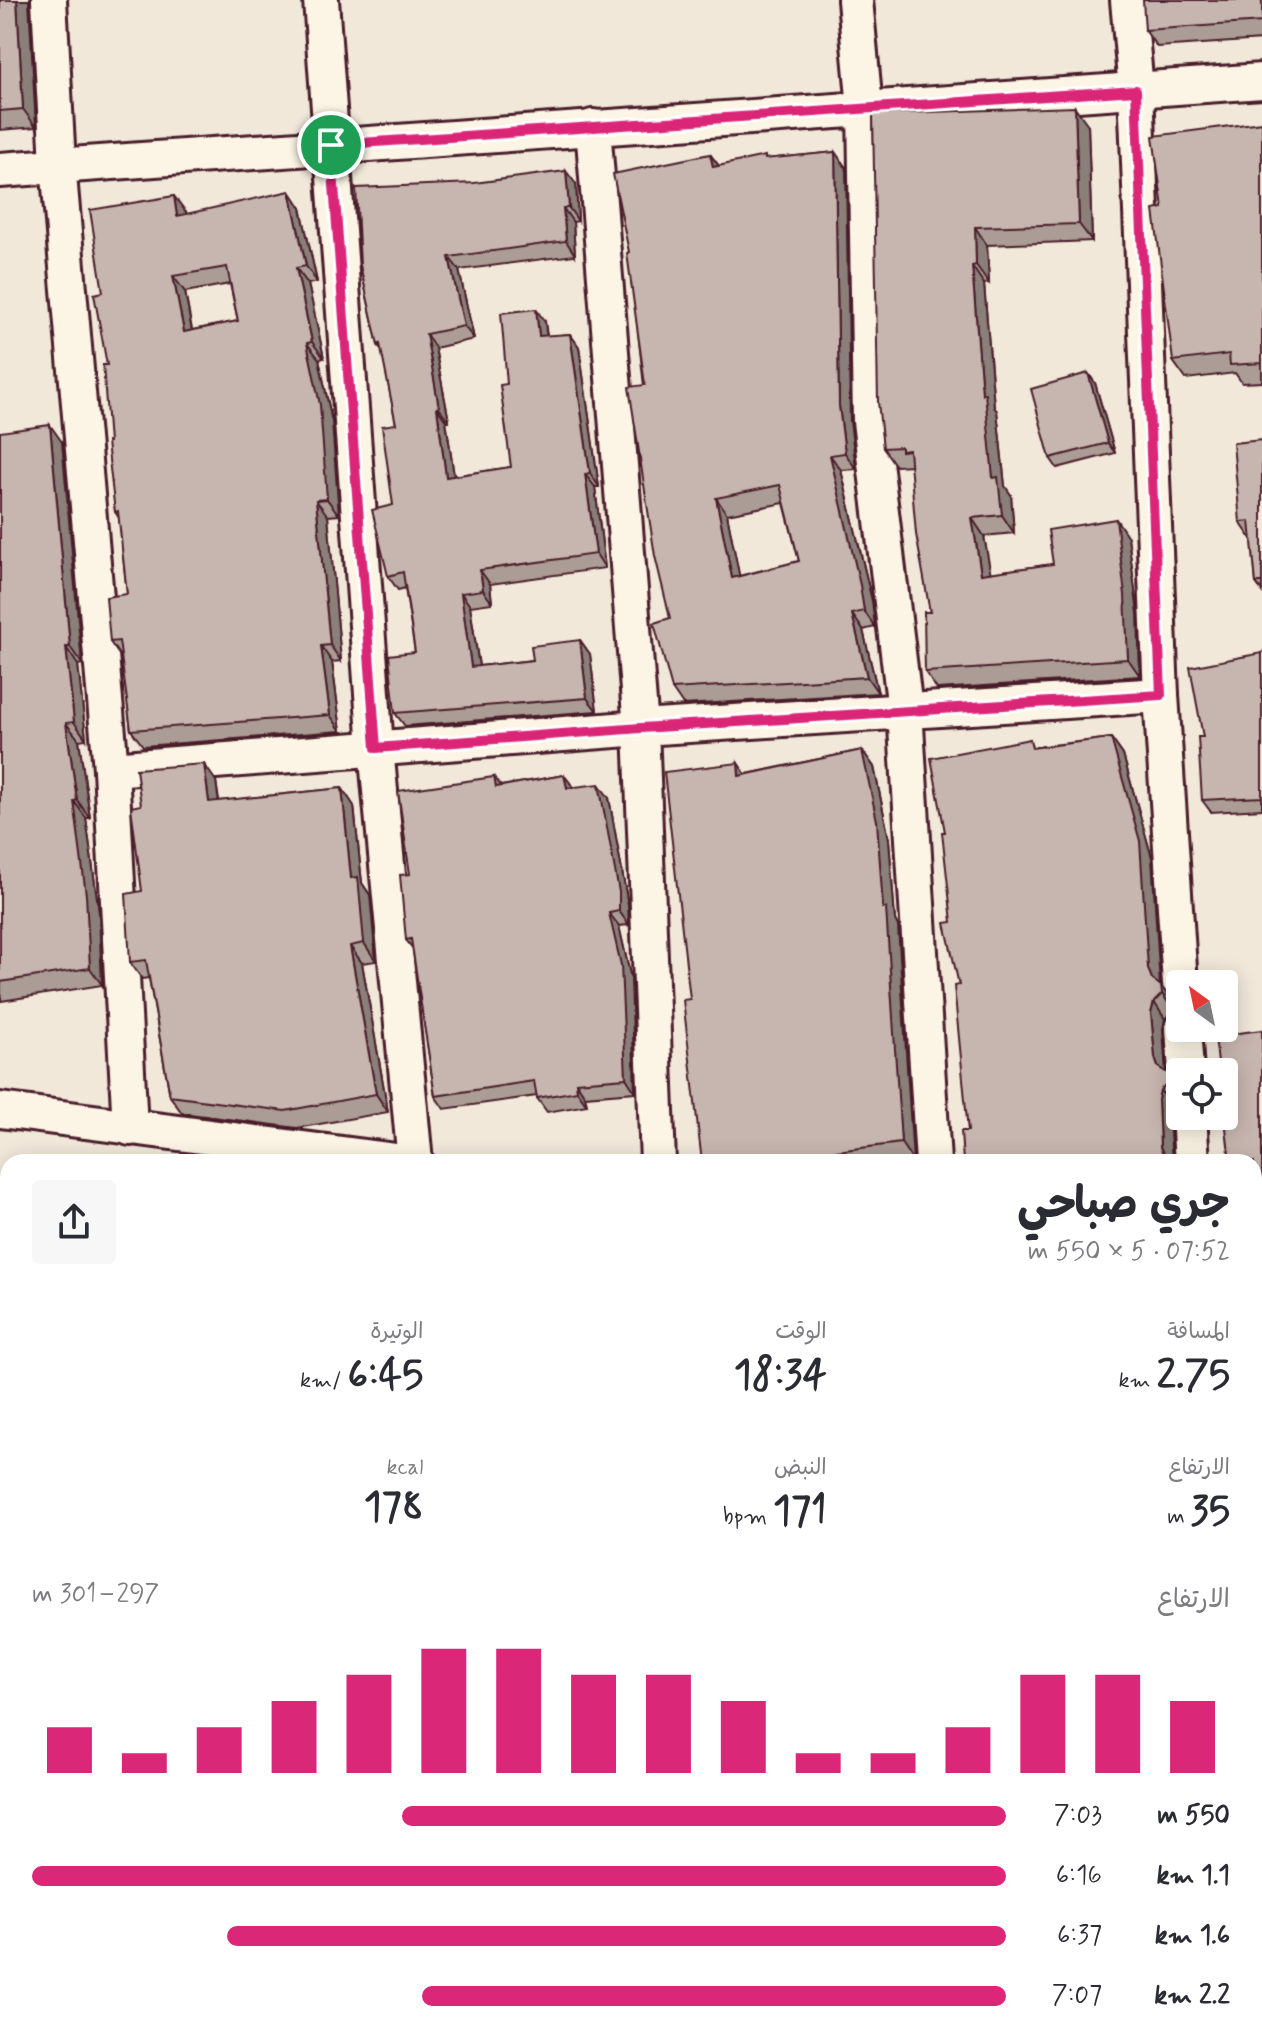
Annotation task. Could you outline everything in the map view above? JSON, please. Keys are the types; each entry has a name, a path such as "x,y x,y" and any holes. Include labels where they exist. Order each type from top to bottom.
{"street":[{"path":"49,0 58,164 111,769 130,1128"},
{"path":"321,0 376,748 414,1154"},
{"path":"855,0 865,108 870,421 905,710 933,1154"},
{"path":"1128,0 1136,90 1161,695 1179,970"},
{"path":"0,170 1262,81"},
{"path":"593,127 641,728 658,1154"},
{"path":"111,769 641,728 1161,695"},
{"path":"0,1110 340,1154"},
{"path":"1190,1130 1191,1154"}],"building":[{"path":"0,0 17,0 23,109 0,111"},
{"path":"1143,0 1262,0 1262,22 1145,30"},
{"path":"1075,107 1079,224 975,227 976,265 972,266 982,394 985,393 993,478 998,477 1002,515 972,518 981,574 1053,564 1048,530 1116,519 1125,595 1128,659 925,672 924,612 930,612 916,534 909,450 883,448 878,402 873,114"},
{"path":"1262,122 1262,363 1230,365 1229,354 1173,361 1154,210 1163,208 1153,136"},
{"path":"835,152 839,406 845,453 830,455 860,585 864,611 852,614 867,677 672,689 654,623 670,618 655,556 629,387 645,385 629,252 613,174 710,154 713,167 765,156 765,159","holes":["780,485 799,561 732,578 716,498"]},
{"path":"566,171 569,208 563,208 566,241 449,257 464,326 426,334 439,408 446,477 511,467 500,385 507,384 501,313 536,309 539,336 570,334 590,473 585,474 596,554 480,570 483,590 461,593 471,667 533,660 531,646 580,640 587,698 395,713 389,655 415,652 403,572 388,576 372,510 393,505 382,426 396,424 360,265 356,188 474,183"},
{"path":"290,191 306,266 296,268 312,342 307,343 320,405 327,499 316,500 330,645 321,646 330,715 131,730 119,641 110,642 106,597 127,594 107,442 103,365 107,365 94,294 103,292 90,210 174,196 177,216","holes":["227,267 238,321 184,332 173,276"]},
{"path":"1088,373 1108,443 1050,458 1031,389"},
{"path":"50,425 70,647 66,647 74,722 66,723 77,800 74,801 86,895 90,968 0,982 0,432"},
{"path":"1262,440 1262,583 1256,583 1250,521 1240,522 1233,443"},
{"path":"1262,653 1262,797 1202,800 1198,737 1203,737 1190,667"},
{"path":"1111,738 1140,841 1148,969 1152,979 1161,986 1162,994 1154,1002 1151,1013 1155,1058 1158,1067 1166,1072 1166,1085 1160,1090 1158,1100 1163,1154 962,1154 961,1131 968,1131 954,986 959,985 945,923 952,922 942,832 945,832 931,758 1030,739 1032,748"},
{"path":"862,750 877,821 883,908 886,908 901,1143 812,1154 701,1154 683,1000 690,999 664,772 738,763 739,776"},
{"path":"204,764 209,802 342,788 351,878 358,877 364,943 350,946 376,1094 285,1111 170,1096 146,960 130,962 126,894 142,891 131,807 141,805 136,769"},
{"path":"564,775 567,788 599,784 619,892 619,911 609,913 621,965 626,1078 576,1082 577,1091 537,1098 534,1081 435,1096 411,939 406,940 400,875 410,874 398,791 494,777 496,787"},
{"path":"1262,1030 1262,1154 1229,1154 1226,1130 1238,1130 1238,1058 1217,1058 1216,1042 1238,1042 1238,1033"}],"route":[{"path":"1136,90 1161,695 376,748 331,145 1136,90"}]}
